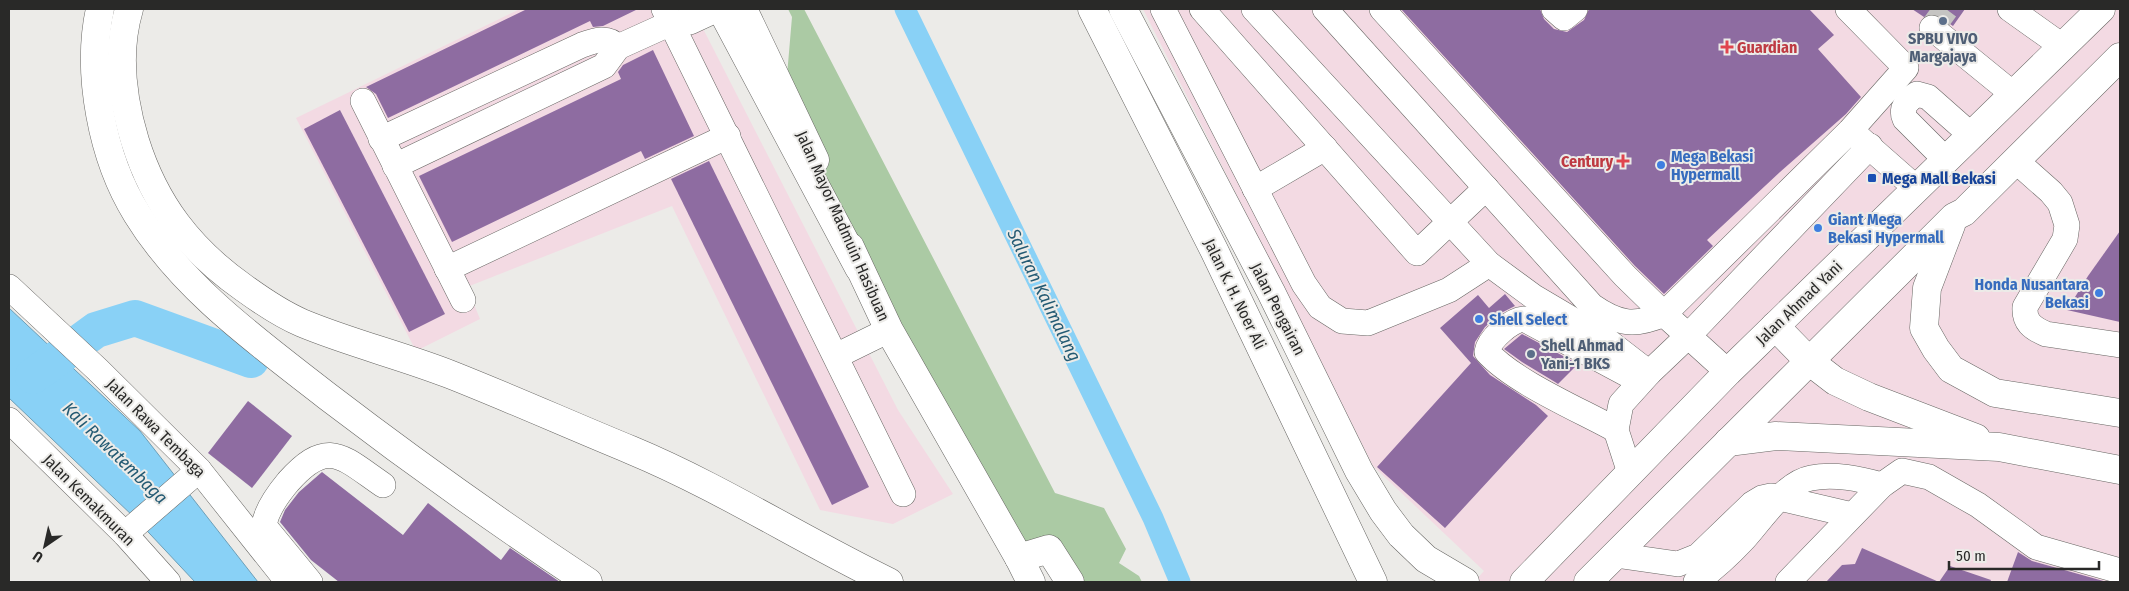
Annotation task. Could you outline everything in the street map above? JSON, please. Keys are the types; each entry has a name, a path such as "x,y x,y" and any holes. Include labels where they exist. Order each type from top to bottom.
{"main road":[{"path":"100,9 96,75 101,120 115,168 136,212 159,247 213,304 272,353 416,464 501,525 588,582"},
{"path":"129,9 120,69 127,114 141,160 159,200 178,229 205,258 232,279 273,307 298,321 334,336 447,373 638,453 724,495 889,582"},
{"path":"719,9 859,268"},
{"name":"Jalan K. H. Noer Ali","path":"1092,9 1214,250 1373,582"},
{"name":"Jalan Pengairan","path":"1123,9 1271,292 1359,471 1378,503 1401,535 1426,559 1465,582"},
{"name":"Jalan Ahmad Yani","path":"1524,582 1728,372 2100,9"},
{"name":"Jalan Mayor Madmuin Hasibuan","path":"744,13 808,144 859,268 890,330 1025,570 1049,549 1070,582"},
{"path":"1588,582 1954,217 1964,212 2120,57"},
{"path":"1954,217 1927,288 1924,328 1936,349 1951,369 1995,393 2120,413"},
{"path":"1775,326 1809,361 1836,381 1869,397 1999,447"},
{"path":"2062,403 2120,402"},
{"path":"1728,442 1776,436 1999,447 2120,470"}],"street":[{"path":"395,166 604,66 618,47 667,16 690,22 719,9"},
{"path":"1163,9 1304,284 1320,307 1342,321 1368,323 1449,290 1490,264"},
{"path":"1202,9 1418,253 1486,188"},
{"path":"1254,9 1490,264 1534,296 1604,339 1645,377"},
{"path":"1325,9 1592,306 1609,318 1629,323 1647,322 1664,314 1755,225"},
{"path":"1382,9 1619,269 1664,314 1728,372"},
{"path":"1554,9 1564,18 1575,9"},
{"path":"1848,9 1906,68 1976,130"},
{"path":"2010,9 2062,46"},
{"path":"667,16 728,136 903,494"},
{"path":"1932,28 2013,94"},
{"path":"381,139 582,45 605,39 618,47"},
{"path":"1850,130 1906,68"},
{"path":"1946,160 1905,119 1902,113 1912,97 1918,94 1928,97 1976,130"},
{"path":"362,101 463,300"},
{"path":"1774,247 1748,218 1751,207 1833,127 1841,125 1850,130 1916,188"},
{"path":"447,269 728,136"},
{"path":"1630,473 1616,430 1621,404 1870,146"},
{"path":"1255,189 1325,148"},
{"path":"2016,161 2051,192 2060,203 2067,225 2065,239 2025,306 2025,315 2028,323 2035,330 2046,334 2120,345"},
{"name":"Jalan Rawa Tembaga","path":"9,287 98,370 195,472 288,582"},
{"path":"1616,430 1534,386 1493,359 1487,352 1488,348 1497,336 1517,320 1524,319 1645,377"},
{"path":"836,356 890,330"},
{"name":"Jalan Kemakmuran","path":"9,420 128,531 168,582"},
{"path":"310,582 264,526 265,518 283,489 303,466 312,459 322,455 344,458 383,485"},
{"path":"1788,582 1882,484 1902,471 1929,477 1978,505 2036,547 2120,571"},
{"path":"128,531 195,472"},
{"path":"1696,582 1741,542 1780,497 1796,484 1810,478 1852,478 1882,484"},
{"path":"1615,555 1678,564 1688,562 1698,556 1752,504 1762,498 1771,496 1852,515"}],"shaded area":[{"path":"520,9 693,9 898,410 953,494 893,524 820,510 672,206 467,287 480,319 416,351 296,118"},
{"path":"1143,9 2120,9 2120,582 1474,582 1484,571 1373,466"}],"green space":[{"path":"788,9 804,9 1055,493 1104,508 1126,549 1119,563 1139,576 1142,582 1070,582 1049,549 1019,558 785,99 792,17"}],"water":[{"name":"Kali Rawatembaga","path":"9,308 140,431 258,582 195,582 135,518 9,398"}],"building":[{"path":"527,9 638,9 603,26 593,27 590,21 388,118 376,94 366,87"},
{"name":"Mega Bekasi Hypermall","path":"1401,9 1540,9 1544,19 1554,29 1567,32 1584,20 1589,9 1809,9 1834,35 1818,49 1861,97 1846,114 1707,240 1713,246 1664,294 1635,266"},
{"name":"SPBU VIVO Margajaya","path":"1912,9 1965,9 1953,26 1935,14 1924,17"},
{"path":"653,50 694,136 645,159 641,151 452,242 419,176 621,79 618,72 623,65"},
{"path":"340,110 445,314 409,332 304,129"},
{"path":"709,161 869,487 832,505 671,179"},
{"name":"Honda Nusantara Bekasi","path":"2120,231 2120,322 2067,310 2088,276"},
{"path":"1505,294 1515,306 1499,314 1485,327 1475,342 1473,356 1490,375 1536,405 1548,416 1445,528 1377,467 1471,363 1440,328 1478,295 1489,308"},
{"name":"Shell Ahmad Yani-1 BKS","path":"1522,334 1578,364 1558,384 1504,349"},
{"path":"248,401 292,436 252,488 208,453"},
{"path":"322,472 403,535 428,503 501,560 510,548 560,582 339,582 311,560 280,522 285,510 299,492"},
{"path":"1862,548 1939,582 1826,582 1842,565 1855,564"},
{"path":"2018,552 2032,561 2107,582 2007,582"},
{"path":"1950,566 1991,580 1990,582 1939,582"}],"waterway":[{"name":"Saluran Kalimalang","path":"905,9 1153,518 1180,582"},
{"path":"33,376 96,330 135,318 251,360"}],"tunnel":[{"path":"1932,28 1946,9"}],"place":[{"name":"SPBU VIVO Margajaya","path":"1943,21"},
{"name":"Guardian","path":"1727,47"},
{"name":"Century","path":"1623,161"},
{"name":"Mega Bekasi Hypermall","path":"1661,165"},
{"name":"Mega Mall Bekasi","path":"1872,178"},
{"name":"Giant Mega Bekasi Hypermall","path":"1818,228"},
{"name":"Honda Nusantara Bekasi","path":"2099,293"},
{"name":"Shell Select","path":"1479,319"},
{"name":"Shell Ahmad Yani-1 BKS","path":"1531,354"}]}
